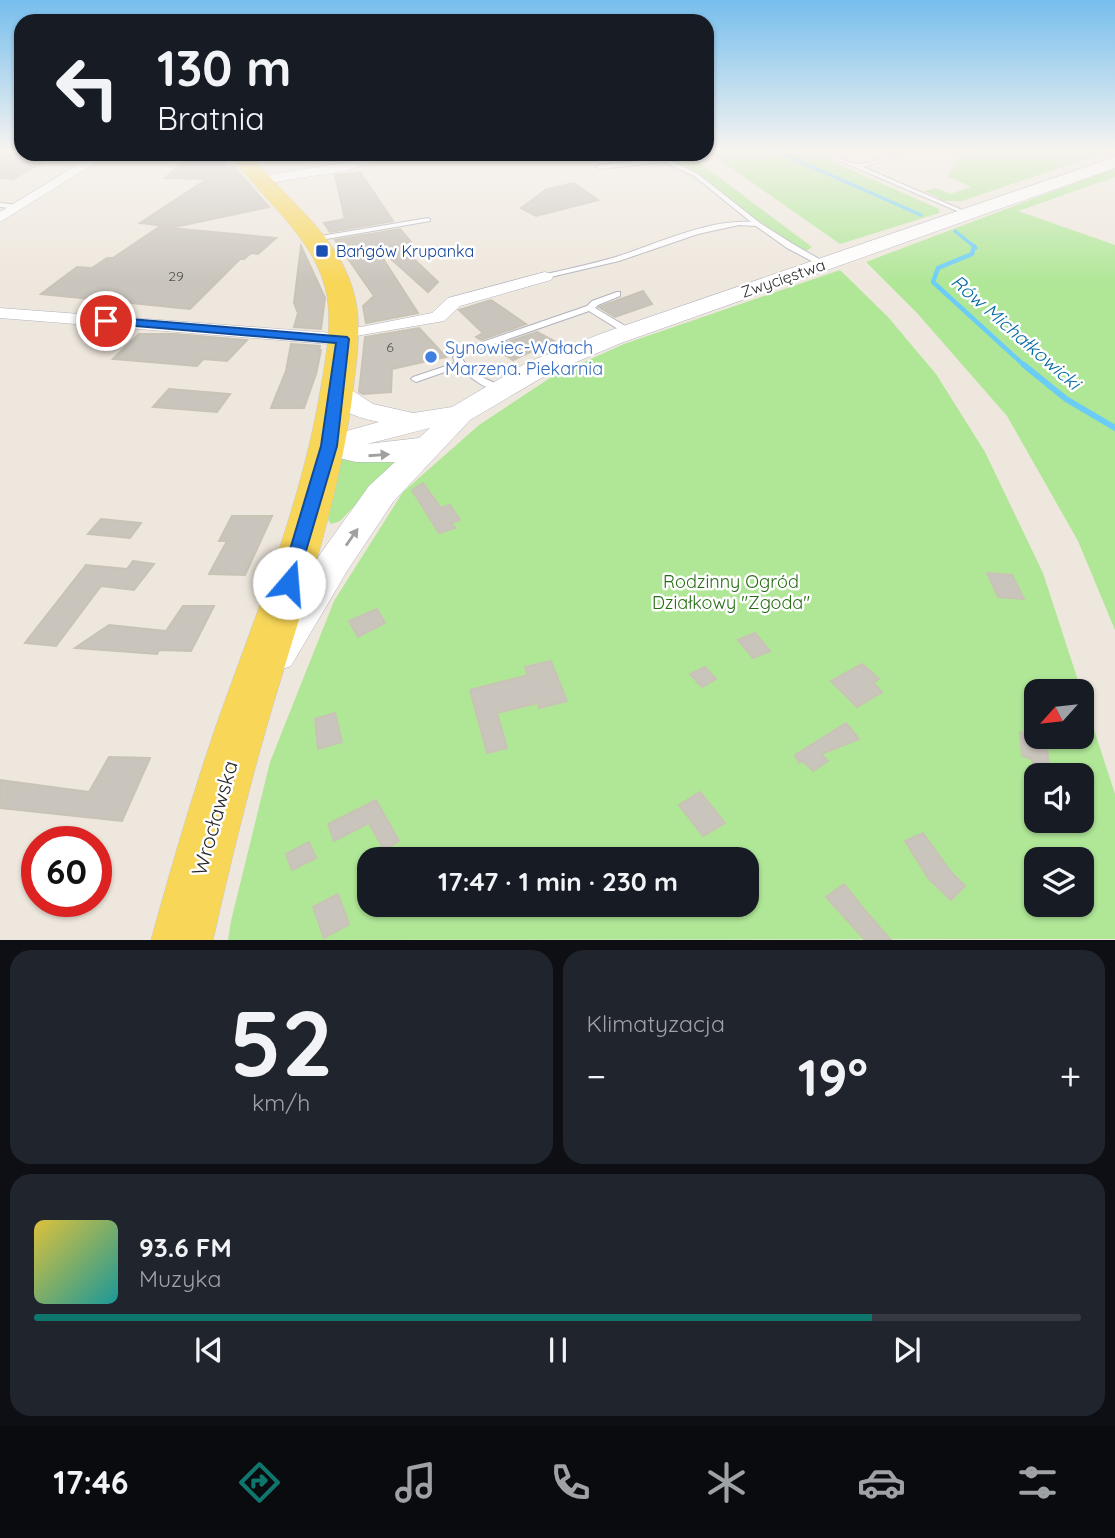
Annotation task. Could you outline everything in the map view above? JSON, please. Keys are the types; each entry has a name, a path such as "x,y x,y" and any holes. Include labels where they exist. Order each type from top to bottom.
{"main road":[{"name":"Wrocławska","path":"182,940 208,831 301,547 329,446 337,393 342,336 342,301 338,283 315,239 275,195"},
{"name":"Zwycięstwa","path":"250,698 334,562 422,433 538,368 629,332 1019,195"},
{"path":"337,393 363,410 422,433"},
{"path":"329,446 358,455 375,456 422,433"}],"street":[{"path":"0,218 38,195"},
{"path":"0,313 342,336 438,317 454,302 545,276"}],"lane":[{"path":"721,195 790,246 824,264"},
{"path":"923,195 966,213"},
{"path":"0,205 18,207"},
{"path":"315,239 428,220"},
{"path":"545,276 592,266 706,229 739,223 758,224"},
{"path":"502,390 474,376 460,364 457,357 465,351 590,308 594,303 617,294"},
{"path":"590,308 629,332"},
{"path":"416,379 460,364"}],"green space":[{"path":"717,195 742,195 812,247 805,252"},
{"path":"770,195 907,195 939,209 939,213 840,244"},
{"path":"932,195 980,195 962,201 945,201"},
{"path":"1044,195 1064,195 1018,211 1115,245 1115,630 1078,541 1007,416 917,313 866,262"},
{"name":"Rodzinny Ogród Działkowy \"Zgoda\"","path":"840,270 888,317 936,374 985,452 1043,573 1077,679 1024,679 1024,749 1094,749 1094,730 1115,794 1115,939 228,940 270,762 334,601 403,492 479,425 553,376 624,344"},
{"path":"342,456 399,460 340,521 331,524 328,520"}],"building":[{"path":"183,195 258,195 269,207 175,227 140,223"},
{"path":"340,195 375,195 393,221 330,232 324,223 345,219"},
{"path":"539,195 591,195 598,200 536,216 521,208"},
{"path":"159,227 276,238 258,254 251,253 240,259 190,309 41,294 77,267 92,268 107,258 113,258"},
{"path":"400,229 411,242 399,245 438,282 428,292 380,249 378,251 418,313 366,323 363,306 374,296 335,240"},
{"path":"301,246 325,298 321,329 294,327 298,313 294,303"},
{"path":"643,291 652,304 615,317 599,307"},
{"path":"491,300 526,324 481,340 476,337 483,333 459,310"},
{"path":"419,328 446,357 392,369 391,392 359,392 365,337"},
{"path":"537,332 554,341 513,360 493,347"},
{"path":"139,334 247,340 227,361 203,359 197,366 113,359"},
{"path":"291,344 320,346 316,374 304,408 271,408 286,371"},
{"path":"169,389 230,394 217,412 153,407"},
{"path":"423,483 441,508 450,505 460,520 451,523 455,528 439,533 412,490"},
{"path":"232,516 272,516 245,575 209,574 227,541 219,541"},
{"path":"101,519 141,523 130,538 88,534"},
{"path":"133,561 154,564 134,590 101,586 56,646 25,643 86,565 127,569"},
{"path":"987,573 1012,575 1024,599 998,597"},
{"path":"183,606 214,606 191,651 159,650 157,654 75,648 109,625 166,631"},
{"path":"377,609 385,623 358,637 349,621"},
{"path":"755,633 770,651 753,658 738,640"},
{"path":"551,661 567,701 539,708 538,703 497,713 507,748 487,753 470,690 528,675 525,667"},
{"path":"862,664 879,679 873,683 882,692 857,707 831,681"},
{"path":"705,667 716,679 702,687 690,674"},
{"path":"335,713 342,742 318,749 315,719"},
{"path":"846,723 859,739 821,754 828,761 813,771 803,761 799,763 795,755"},
{"path":"1020,732 1024,733 1024,749 1047,749 1049,763 1033,763 1032,759 1022,756"},
{"path":"109,757 150,758 122,821 0,808 0,780 89,792"},
{"path":"700,792 725,823 703,836 679,805"},
{"path":"376,800 399,841 389,847 382,847 369,823 334,841 328,824"},
{"path":"923,833 951,872 965,886 951,900 929,879 905,841"},
{"path":"309,842 316,858 292,870 286,854"},
{"path":"844,884 891,940 865,940 826,897"},
{"path":"338,894 349,924 324,938 313,907"}],"waterway":[{"name":"Rów Michałkowicki","path":"875,195 921,215"},
{"name":"Rów Michałkowicki","path":"955,231 974,246"},
{"name":"Rów Michałkowicki","path":"974,246 972,254 938,268 933,282 1026,367"},
{"name":"Rów Michałkowicki","path":"1024,365 1066,399 1115,428"}],"place":[{"name":"Bańgów Krupanka","path":"322,251"},
{"name":"Synowiec-Wałach Marzena. Piekarnia","path":"431,357"}],"route":[{"path":"106,321 342,339 329,446 289,583"}]}
